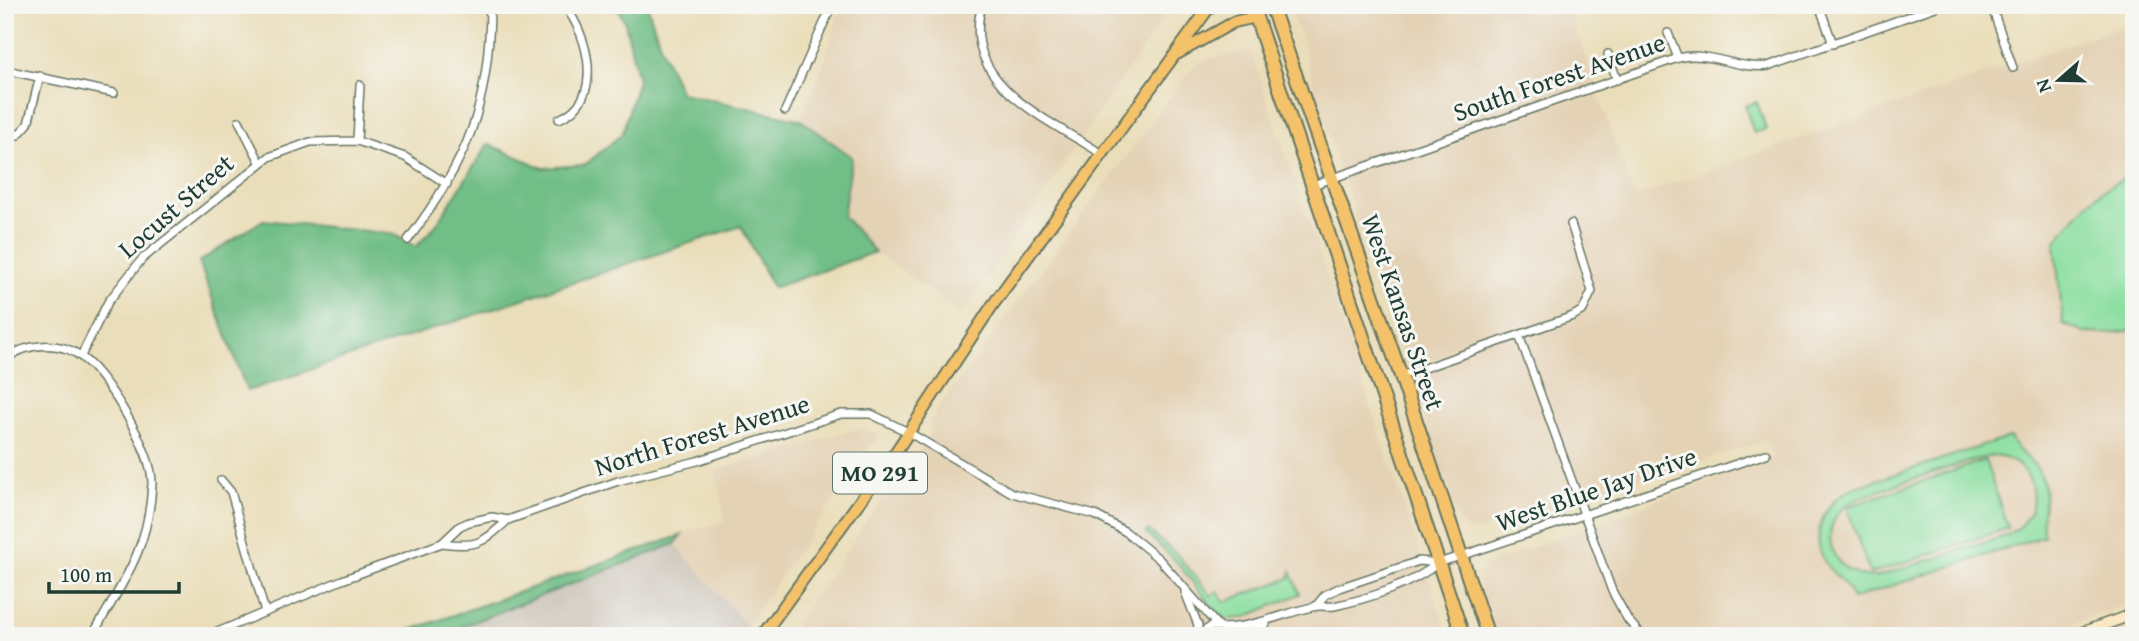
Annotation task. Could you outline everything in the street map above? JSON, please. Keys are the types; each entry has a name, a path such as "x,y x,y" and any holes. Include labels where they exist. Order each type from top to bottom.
{"highway":[{"name":"West Kansas Street","path":"1271,5 1401,376 1488,636"},
{"path":"1280,5 1282,34"},
{"name":"West Kansas Street","path":"1254,11 1463,636"}],"main road":[{"name":"MO 291","path":"762,636 908,432 992,306 1211,5"},
{"path":"1175,55 1254,11"},
{"path":"2072,636 2134,614"}],"street":[{"path":"408,240 447,184 469,140 484,92 490,48 490,5"},
{"path":"559,119 574,111 580,103 588,70 578,26 564,5"},
{"path":"785,111 832,5"},
{"path":"982,5 978,37 983,58 993,77 1008,93 1102,154"},
{"path":"1819,5 1833,44"},
{"name":"South Forest Avenue","path":"1313,185 1678,58 1703,56 1762,67 1941,5"},
{"path":"1991,5 2013,68"},
{"path":"1668,33 1678,58"},
{"path":"1608,54 1617,80"},
{"path":"5,70 114,93"},
{"path":"18,135 27,124 40,76"},
{"path":"357,141 360,85"},
{"name":"Locust Street","path":"239,121 260,162"},
{"name":"Locust Street","path":"81,356 108,302 142,259 260,162 310,142 357,141 405,157 447,184"},
{"path":"1401,376 1573,316 1587,304 1592,291 1571,224"},
{"path":"1519,335 1612,591 1628,620 1642,636"},
{"path":"5,360 33,345 57,347 81,356 99,377 139,438 148,458 152,483 145,533 136,560 92,636"},
{"name":"North Forest Avenue","path":"442,543 472,546 486,540 508,520 618,481 697,461 841,414 871,415 908,432 1012,493 1095,515 1126,532 1158,559 1231,636"},
{"name":"West Blue Jay Drive","path":"1438,563 1585,517 1766,454"},
{"path":"221,480 231,492 265,612"},
{"name":"North Forest Avenue","path":"208,636 442,543 460,526 478,518 508,520"},
{"path":"1316,606 1325,595 1339,588 1419,561 1438,563"},
{"path":"1197,636 1206,628 1247,627 1316,606 1331,607 1424,575 1438,563"},
{"path":"1183,588 1198,625 1197,636"},
{"path":"1248,636 1273,620"}],"shaded area":[{"path":"841,5 1172,5 962,314 875,252 843,216 851,157 801,120 827,54"},
{"path":"1289,5 1567,5 1634,197 2134,22 2134,602 2033,636 1497,636 1476,577 1485,565 1772,458 1766,441 1472,532 1459,523 1315,94 1305,51"},
{"path":"1250,49 1448,636 787,636 907,464 916,456 932,428 930,422 935,413 1196,63"},
{"path":"861,428 879,435 747,625 675,544 684,532 725,521 716,470"},
{"path":"675,544 747,625 739,636 437,636"}],"green space":[{"path":"616,5 647,5 663,53 681,93 801,120 852,157 843,216 875,252 773,288 741,226 247,391 199,262 263,220 393,234 416,247 436,225 488,144 543,168 585,165 622,134 638,80 625,22"},
{"path":"1757,102 1766,129 1754,133 1745,106"},
{"path":"2134,174 2134,330 2102,334 2083,332 2063,324 2055,243 2089,202 2110,186"},
{"path":"2010,437 2016,448 2034,465 2041,476 2044,491 2044,536 1852,599 1846,587 1826,564 1821,553 1819,530 1828,509 1836,500 1856,487","holes":["1991,456 2002,457 2019,466 2025,473 2030,481 2033,500 2031,511 2020,527 2005,536 1876,577 1853,572 1843,566 1835,556 1831,530 1835,518 1844,507 1890,487 1960,464"]},
{"path":"1985,460 2008,528 1870,574 1847,507"},
{"path":"1148,530 1177,555 1211,596 1218,591 1224,602 1290,578 1291,571 1300,594 1243,618 1227,619 1215,610 1175,560 1146,533"},
{"path":"682,535 675,544 437,636 394,636"}]}
